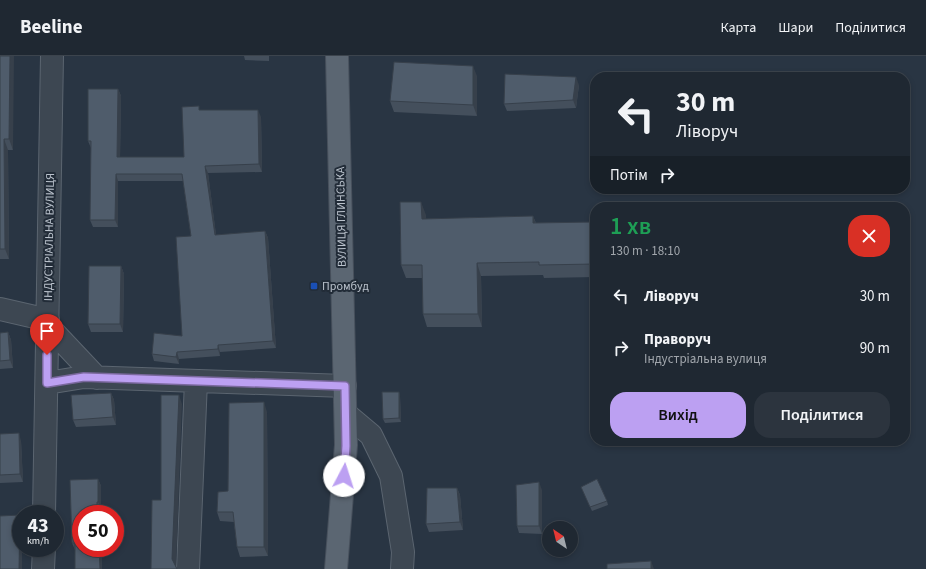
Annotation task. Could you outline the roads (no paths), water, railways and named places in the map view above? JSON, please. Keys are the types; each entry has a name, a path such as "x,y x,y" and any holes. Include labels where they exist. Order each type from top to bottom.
{"main road":[{"name":"ВУЛИЦЯ ГЛИНСЬКА","path":"336,56 346,414 346,446 336,569"}],"street":[{"name":"ІНДУСТРІАЛЬНА ВУЛИЦЯ","path":"44,505 52,56"},
{"path":"0,309 48,323 96,378"},
{"path":"47,383 84,377 345,386"},
{"path":"188,569 196,381"},
{"path":"346,414 371,435 392,476 403,552 402,569"},
{"path":"43,569 44,557"}],"place":[{"name":"Промбуд","path":"314,286"}]}
